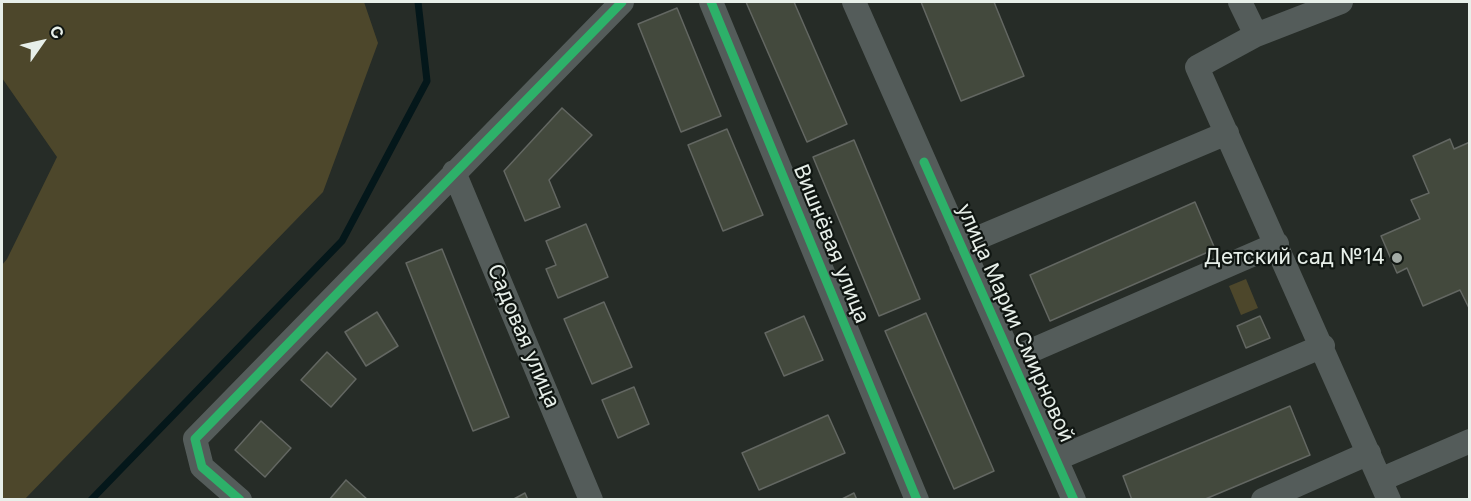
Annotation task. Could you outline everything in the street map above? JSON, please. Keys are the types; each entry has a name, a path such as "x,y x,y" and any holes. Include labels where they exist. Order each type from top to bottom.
{"street":[{"path":"240,500 202,467 195,440 622,2"},
{"name":"Вишнёвая улица","path":"711,2 917,500"},
{"name":"улица Марии Смирновой","path":"854,2 1074,500"},
{"path":"1240,2 1256,35"},
{"path":"1341,2 1256,35 1197,67 1323,346 1384,490 1470,441"},
{"path":"961,245 1227,133"},
{"name":"Садовая улица","path":"454,172 591,500"},
{"path":"1012,359 1277,244"},
{"path":"1056,459 1323,346"},
{"path":"1263,500 1368,453"}],"shaded area":[{"path":"2,2 364,2 378,43 323,192 24,500 2,499 2,265 57,157 2,78"},
{"path":"1246,279 1258,308 1241,315 1229,286"}],"building":[{"path":"746,2 794,2 847,124 807,142"},
{"path":"921,2 994,2 1024,76 961,101"},
{"path":"677,8 721,116 681,132 638,24"},
{"path":"562,108 592,135 549,180 560,207 525,221 504,171"},
{"path":"727,129 763,215 723,231 688,145"},
{"path":"1450,139 1454,149 1470,142 1470,310 1460,290 1423,306 1407,268 1397,273 1381,236 1420,219 1411,200 1429,193 1413,156"},
{"path":"854,140 920,299 879,316 813,157"},
{"path":"1195,202 1215,249 1050,321 1030,275"},
{"path":"586,224 608,277 558,298 546,269 556,265 546,241"},
{"path":"442,249 509,417 473,431 406,263"},
{"path":"604,302 632,367 592,384 564,319"},
{"path":"377,312 398,346 366,366 345,332"},
{"path":"926,313 994,471 954,489 885,331"},
{"path":"804,316 823,360 784,376 765,333"},
{"path":"1260,316 1270,338 1246,348 1237,326"},
{"path":"327,352 356,379 331,407 301,380"},
{"path":"634,387 649,424 618,438 602,400"},
{"path":"1290,406 1310,455 1203,500 1132,500 1123,476"},
{"path":"828,415 845,453 759,490 742,453"},
{"path":"261,421 291,448 265,477 235,450"},
{"path":"346,480 368,500 329,500"},
{"path":"525,493 528,500 512,500"},
{"path":"854,493 857,500 840,500"}],"waterway":[{"path":"91,500 342,241 427,81 418,2"}],"cycle path":[{"path":"240,500 202,467 195,439 622,2"},
{"path":"711,2 917,500"},
{"path":"924,162 1074,500"}],"place":[{"name":"Детский сад №14","path":"1397,258"}]}
